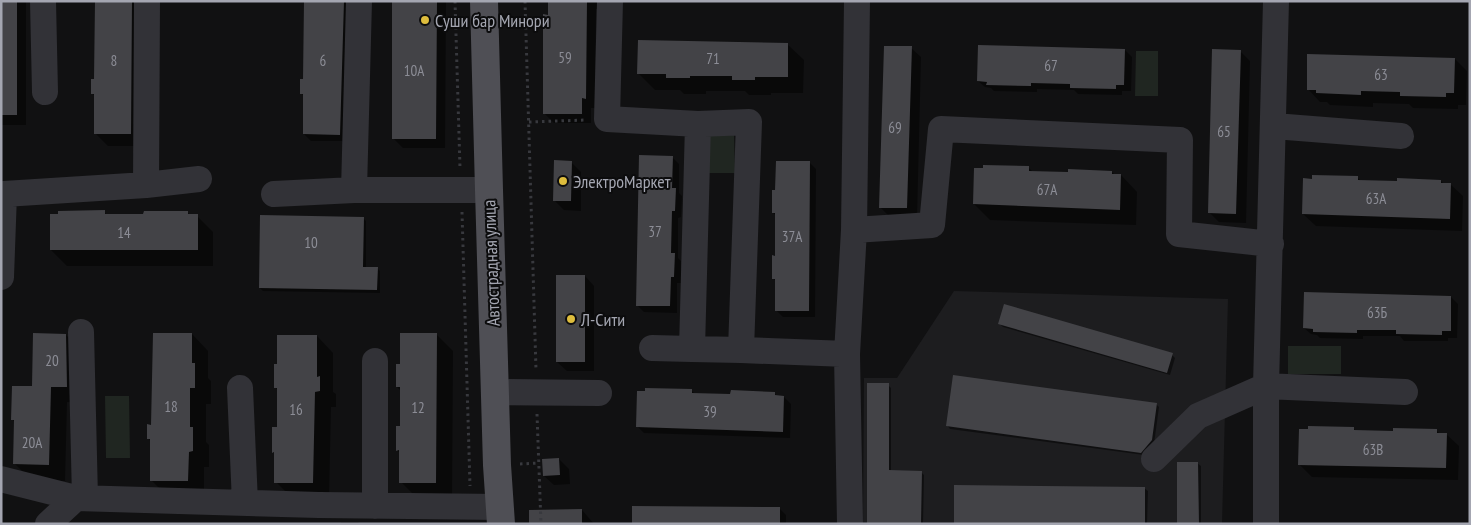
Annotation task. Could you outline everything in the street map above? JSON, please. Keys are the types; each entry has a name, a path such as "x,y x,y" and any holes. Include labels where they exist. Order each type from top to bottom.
{"main road":[{"name":"Автострадная улица","path":"484,1 495,392 501,515"}],"lane":[{"path":"43,1 45,92"},
{"path":"146,185 147,1"},
{"path":"354,190 359,1"},
{"path":"610,1 606,119 698,124 749,122 741,350"},
{"path":"850,524 847,354 854,230 857,1"},
{"path":"1266,524 1266,386 1276,1"},
{"path":"692,349 698,124"},
{"path":"1274,126 1401,136"},
{"path":"854,230 932,225 941,130 1180,140 1179,234 1271,244"},
{"path":"1,277 4,194 146,185 199,179"},
{"path":"274,194 354,190 489,190"},
{"path":"80,498 81,332"},
{"path":"652,348 847,354"},
{"path":"375,361 376,506"},
{"path":"1154,459 1198,416 1266,386 1405,392"},
{"path":"240,388 245,503"},
{"path":"495,392 599,394"},
{"path":"1,478 80,498 245,503 319,515 376,506 471,506 501,515"},
{"path":"48,524 80,498"}],"path":[{"path":"455,1 471,506"},
{"path":"525,1 541,524"},
{"path":"529,122 606,119"}],"shaded area":[{"path":"1136,51 1158,51 1158,96 1135,96"},
{"path":"734,133 735,173 707,173 707,134"},
{"path":"954,291 1228,299 1222,524 863,524 864,378 897,378"},
{"path":"1288,346 1341,346 1341,374 1288,374"},
{"path":"105,396 129,396 130,458 106,458"}],"building":[{"path":"1,1 17,1 17,115 1,115"},
{"path":"95,1 132,1 131,134 94,134 94,94 91,94 91,79 94,79"},
{"path":"304,1 344,1 340,135 303,134 303,94 300,94 300,79 303,79"},
{"path":"392,1 437,1 436,139 392,139"},
{"path":"548,1 587,1 586,99 582,98 582,114 543,114 543,14 548,15"},
{"path":"638,40 788,43 788,77 755,77 755,80 732,80 732,76 666,78 666,74 637,74"},
{"path":"978,45 1125,49 1124,85 1116,85 1116,89 1070,88 1070,84 1031,83 1031,86 986,85 987,82 977,81"},
{"path":"884,46 912,46 907,208 879,208"},
{"path":"1212,49 1241,50 1236,214 1208,213"},
{"path":"1307,54 1455,58 1454,93 1446,93 1446,97 1400,96 1400,92 1361,91 1361,95 1316,93 1316,90 1307,90"},
{"path":"639,155 673,156 672,188 676,188 675,211 672,211 671,253 675,253 674,277 671,277 670,306 636,306"},
{"name":"ЭлектроМаркет","path":"554,160 572,161 571,201 553,201"},
{"path":"776,161 810,161 809,311 775,311 775,279 772,279 772,255 775,256 775,213 772,213 772,190 775,190"},
{"path":"983,165 1029,166 1029,171 1068,172 1068,169 1112,171 1112,174 1121,174 1120,210 973,204 974,168 983,168"},
{"path":"1312,175 1358,176 1358,180 1397,181 1397,178 1441,180 1441,183 1451,183 1450,219 1302,214 1303,178 1312,179"},
{"path":"105,210 105,214 143,214 144,211 188,211 188,214 198,214 198,250 50,250 50,214 58,214 58,211"},
{"path":"260,215 364,217 363,267 378,267 377,290 259,288"},
{"name":"Л-Сити","path":"556,275 585,275 585,362 556,362"},
{"path":"1304,292 1451,296 1451,331 1442,331 1442,335 1396,334 1396,330 1357,330 1357,333 1313,332 1313,329 1303,328"},
{"path":"1004,304 1173,353 1167,373 998,324"},
{"path":"33,333 66,334 67,387 51,387 49,465 13,464 14,420 11,420 12,386 32,386"},
{"path":"153,333 192,333 192,363 195,363 195,388 190,388 190,427 193,427 193,451 189,452 188,481 150,481 150,439 147,439 147,424 151,425"},
{"path":"400,333 437,333 436,483 399,483 399,450 396,451 396,426 400,426 400,387 396,387 396,364 400,364"},
{"path":"277,335 317,335 317,377 320,376 320,391 315,392 313,483 274,483 272,427 277,427 277,388 274,388 274,364 277,364"},
{"path":"953,375 1157,403 1152,440 1141,453 946,426"},
{"path":"867,383 889,383 889,470 922,471 921,524 867,524"},
{"path":"645,388 692,389 692,393 730,394 731,390 775,392 775,395 784,396 783,432 636,427 637,391 645,391"},
{"path":"1308,426 1354,427 1354,430 1393,431 1393,428 1437,429 1437,433 1447,433 1446,468 1298,465 1299,429 1308,429"},
{"path":"559,458 560,475 543,476 542,459"},
{"path":"1177,462 1198,462 1199,524 1177,524"},
{"path":"954,485 1145,487 1145,524 954,524"},
{"path":"632,506 780,507 780,524 632,524"},
{"path":"582,509 582,524 529,524 529,510"}],"place":[{"name":"Суши бар Минори","path":"425,20"},
{"name":"ЭлектроМаркет","path":"563,181"},
{"name":"Л-Сити","path":"571,319"}]}
